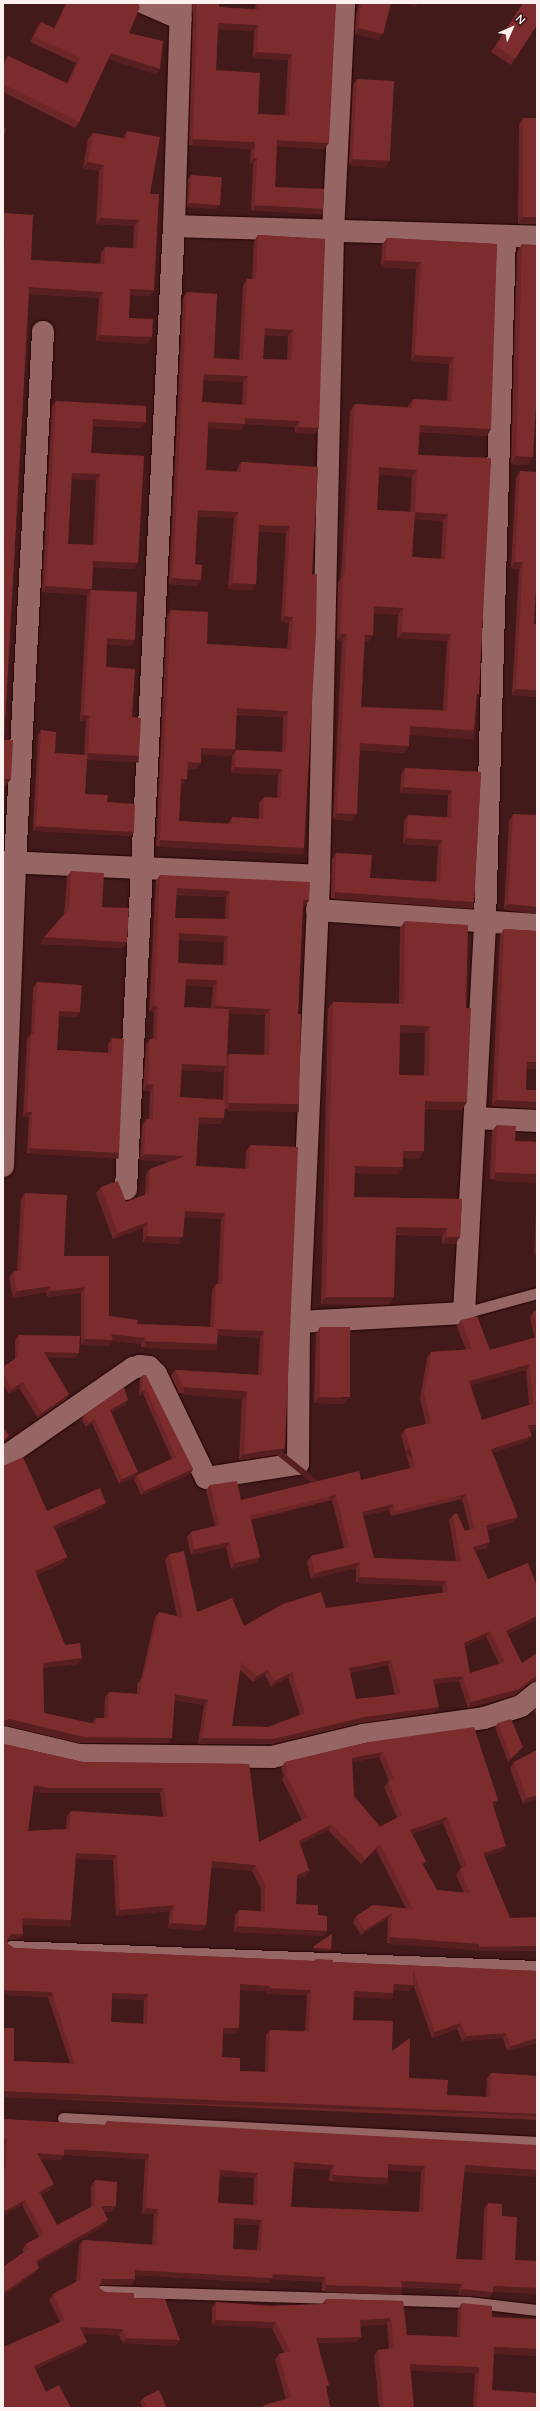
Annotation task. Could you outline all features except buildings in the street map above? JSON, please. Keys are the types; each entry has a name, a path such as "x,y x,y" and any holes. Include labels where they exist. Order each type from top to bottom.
{"street":[{"path":"126,1189 174,226 181,11 144,3"},
{"path":"3,1458 140,1366 149,1367 156,1374 206,1478 298,1464 298,1322 319,876 333,232 344,3"},
{"path":"174,226 537,237"},
{"path":"298,1322 464,1313 485,921 505,237"},
{"path":"3,1166 9,863 43,332"},
{"path":"9,863 141,867 319,876"},
{"path":"317,910 537,925"},
{"path":"474,1118 537,1121"},
{"path":"3,1737 79,1754 272,1757 363,1735 484,1718 521,1706 537,1693"}],"lane":[{"path":"464,1313 537,1293"},
{"path":"10,1946 537,1966"},
{"path":"63,2118 537,2142"},
{"path":"101,2291 468,2302 537,2310"}]}
